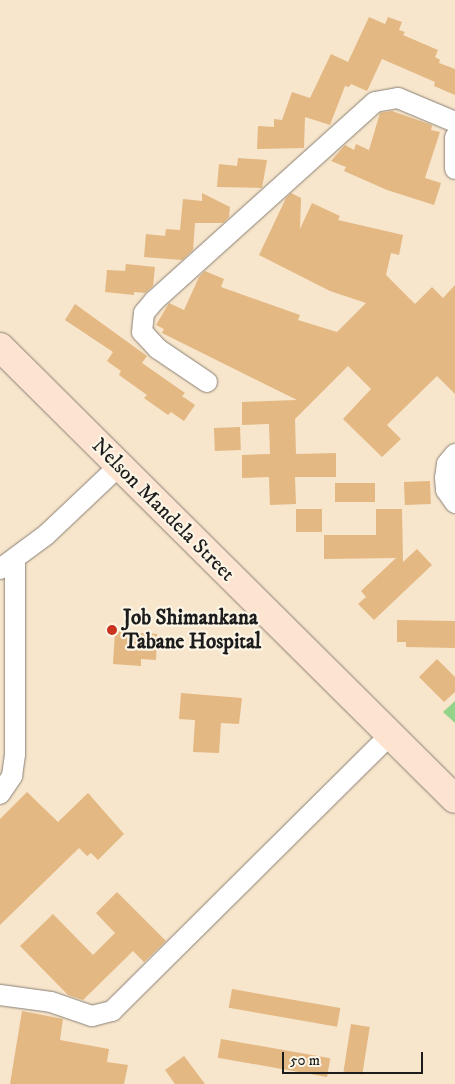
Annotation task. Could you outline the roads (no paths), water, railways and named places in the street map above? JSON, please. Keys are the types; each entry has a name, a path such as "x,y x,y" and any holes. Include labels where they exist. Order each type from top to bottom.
{"main road":[{"name":"Nelson Mandela Street","path":"0,347 455,799"}],"street":[{"path":"207,382 158,349 142,332 144,312 154,301 375,102 398,98 455,122"},
{"path":"455,137 455,169"},
{"path":"455,454 447,464 445,478 446,490 455,504"},
{"path":"0,794 12,776 15,754 8,564 119,466"},
{"path":"0,995 51,1002 92,1016 112,1011 390,736"}],"place":[{"name":"Job Shimankana Tabane Hospital","path":"112,630"}]}
